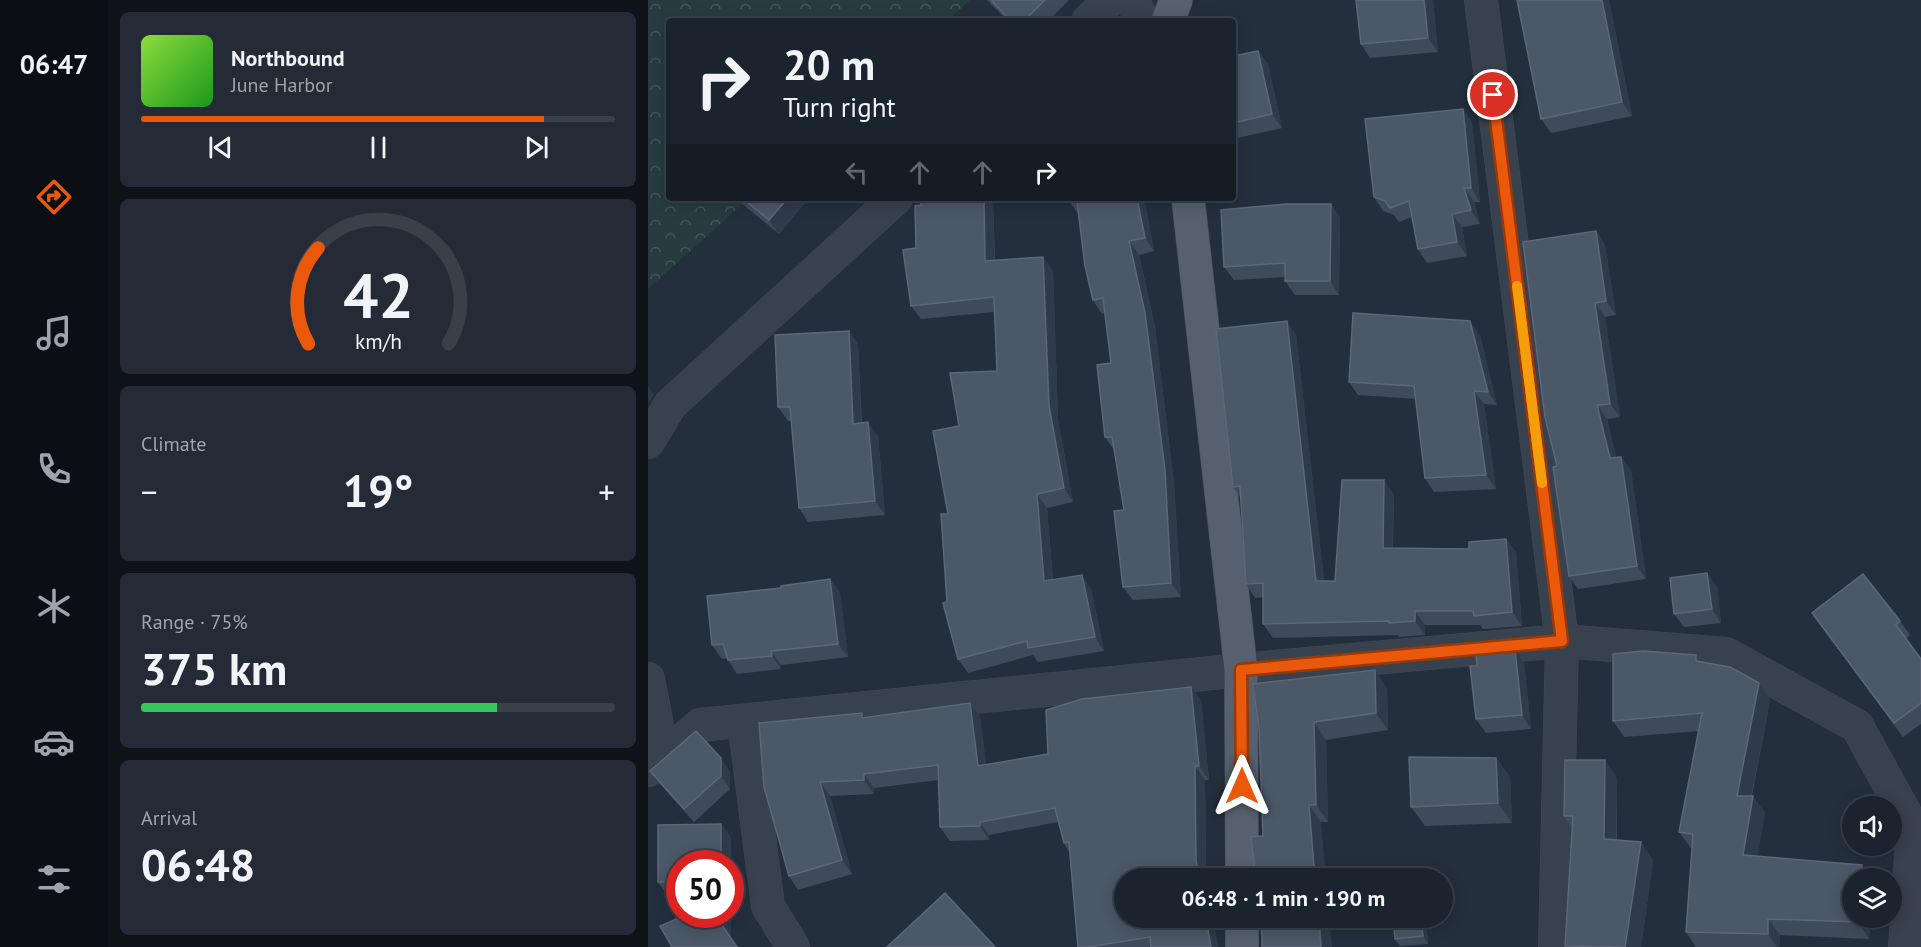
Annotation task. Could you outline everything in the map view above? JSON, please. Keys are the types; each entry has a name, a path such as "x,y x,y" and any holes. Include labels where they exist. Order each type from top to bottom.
{"main road":[{"path":"1169,18 1176,0"},
{"path":"1188,201 1241,670 1242,868"},
{"path":"1242,928 1242,947"}],"street":[{"path":"1091,18 1110,0"},
{"path":"1132,0 1141,18"},
{"path":"1481,0 1562,641 1555,947"},
{"path":"648,442 670,405 893,201"},
{"path":"653,760 700,725 1241,670 1562,641 1726,654 1857,726 1913,828 1905,947"},
{"path":"648,679 653,760"},
{"path":"744,721 768,906 793,947"}],"green space":[{"path":"648,0 970,0 950,18 666,18 666,201 746,201 648,289"}],"building":[{"path":"991,0 1045,0 1027,18 1008,18"},
{"path":"1356,0 1424,0 1428,38 1361,44"},
{"path":"1517,0 1602,0 1622,102 1541,119"},
{"path":"1258,51 1272,114 1236,122 1236,55"},
{"path":"1463,109 1471,188 1464,188 1471,210 1452,214 1457,242 1418,249 1409,201 1390,208 1385,201 1374,197 1365,119"},
{"path":"746,201 785,201 769,220"},
{"path":"921,201 984,201 985,261 1043,257 1049,406 1064,488 1037,494 1044,581 1082,575 1095,637 1028,648 1027,641 958,659 943,603 947,602 941,514 948,514 933,431 959,426 950,373 997,371 994,297 911,306 903,250 916,248 915,206 921,205"},
{"path":"1138,201 1145,238 1129,241 1145,313 1165,470 1171,583 1123,587 1114,511 1124,510 1112,437 1105,437 1097,365 1111,363 1103,298 1093,300 1085,266 1077,202 1070,202"},
{"path":"1286,204 1331,204 1330,281 1285,281 1285,263 1224,267 1221,210"},
{"path":"1596,231 1606,301 1595,303 1610,404 1597,405 1610,458 1621,457 1637,566 1569,576 1553,467 1557,466 1545,417 1523,242"},
{"path":"1353,313 1470,321 1488,392 1474,391 1486,475 1425,478 1414,386 1349,382"},
{"path":"1287,321 1316,581 1335,581 1342,480 1384,480 1383,548 1469,549 1469,542 1506,539 1512,612 1474,616 1473,611 1415,611 1415,621 1263,624 1263,583 1246,584 1240,486 1233,487 1216,329"},
{"path":"849,331 853,424 868,422 875,501 799,508 790,407 778,407 775,335"},
{"path":"1707,573 1712,609 1674,614 1670,578"},
{"path":"1863,574 1900,621 1896,625 1921,659 1921,703 1894,723 1812,613"},
{"path":"830,579 838,644 771,651 772,656 728,660 723,644 712,645 707,596 781,588 781,586"},
{"path":"1515,649 1522,715 1476,719 1470,666 1477,666 1476,653"},
{"path":"1643,651 1696,655 1696,661 1730,667 1759,683 1737,796 1753,796 1743,855 1862,865 1862,868 1842,868 1842,921 1768,919 1768,934 1686,932 1693,834 1679,832 1702,713 1613,721 1613,654"},
{"path":"1375,670 1376,713 1314,722 1316,805 1309,805 1314,868 1255,868 1251,837 1263,836 1259,728 1253,684"},
{"path":"1191,687 1199,766 1195,766 1197,868 1114,868 1114,928 1208,928 1211,947 1151,947 1150,937 1078,947 1069,842 1064,843 1055,808 980,822 980,826 940,827 938,765 864,774 864,780 820,782 842,860 789,876 764,787 759,723 862,713 862,718 970,703 978,766 1048,754 1046,710 1082,699"},
{"path":"696,731 721,758 721,776 684,809 650,771"},
{"path":"1409,757 1496,758 1498,803 1411,807"},
{"path":"1565,760 1605,760 1604,839 1641,842 1625,947 1565,946 1573,816 1564,816"},
{"path":"721,824 721,850 666,850 666,882 658,882 658,825"},
{"path":"945,893 995,947 887,947"},
{"path":"666,923 666,928 724,928 737,947 672,947 660,926"},
{"path":"1261,928 1320,928 1321,947 1262,947"},
{"path":"1394,928 1422,928 1423,936 1395,939"}],"slow traffic":[{"path":"1517,286 1542,483"}],"route":[{"path":"1242,786 1241,670 1562,641 1493,95"}]}
